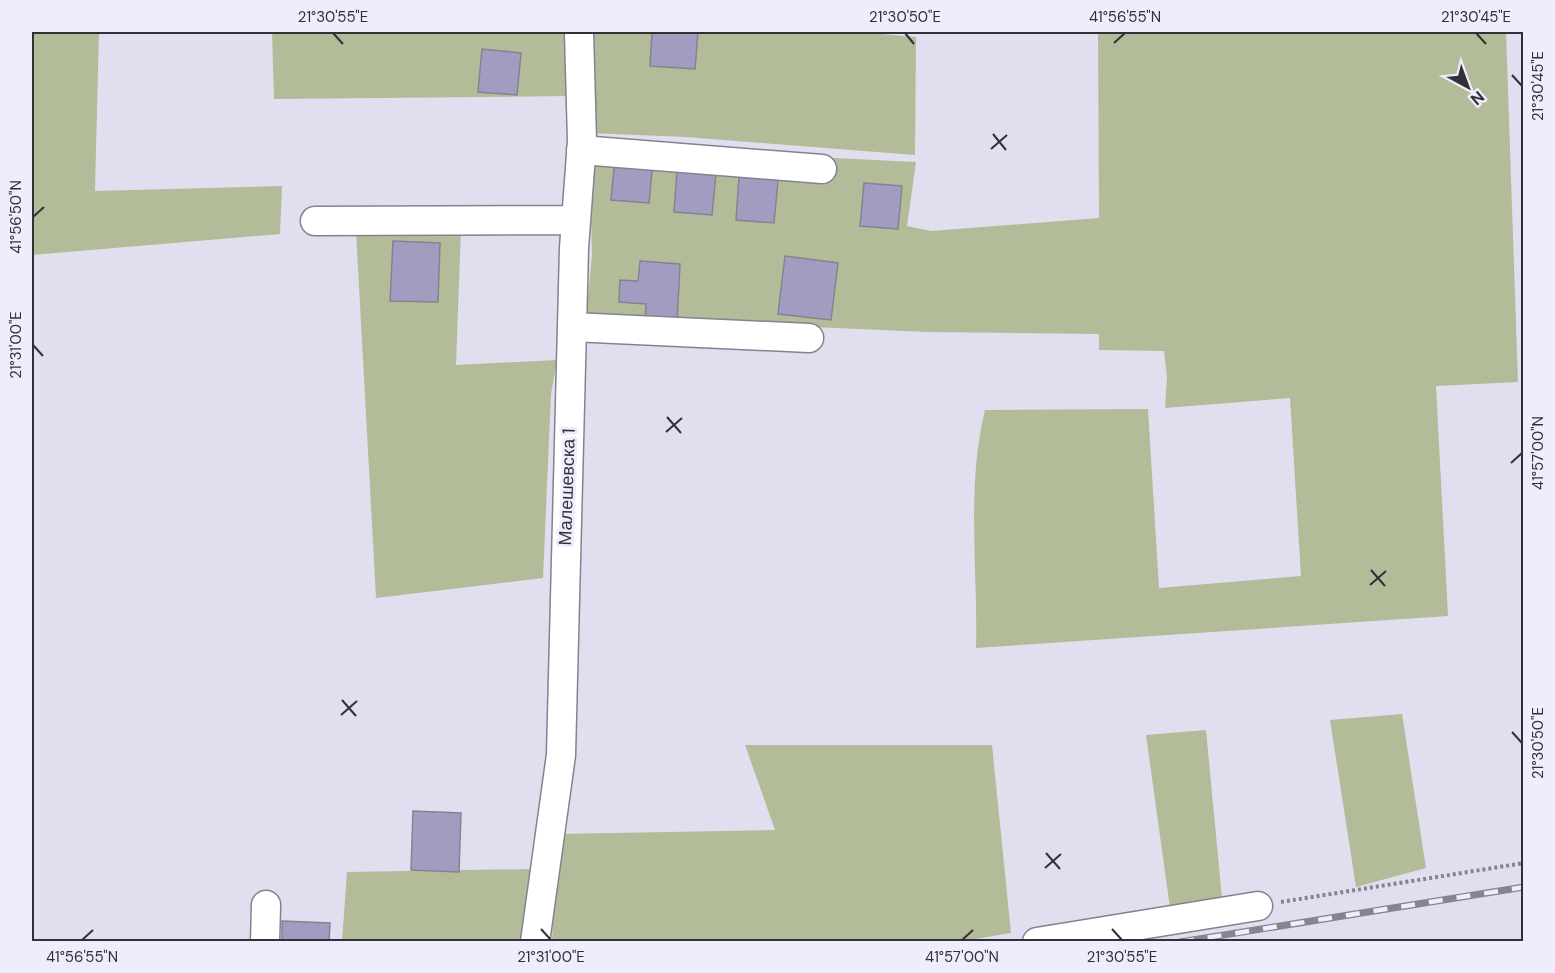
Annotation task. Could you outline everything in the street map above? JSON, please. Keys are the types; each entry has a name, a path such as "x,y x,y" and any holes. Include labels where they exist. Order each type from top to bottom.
{"street":[{"name":"Малешевска 1","path":"535,942 561,755 572,327 581,150 579,32"},
{"path":"581,150 822,169"},
{"path":"315,221 576,220"},
{"path":"572,327 809,338"},
{"path":"265,942 266,905"},
{"path":"1037,942 1258,906"}],"path":[{"path":"1258,906 1524,863"}],"green space":[{"path":"32,32 99,32 95,191 282,186 280,234 32,255"},
{"path":"272,32 565,32 574,96 274,99"},
{"path":"585,32 859,32 916,37 915,155 686,137 588,133"},
{"path":"1098,32 1506,32 1518,382 1436,386 1448,616 976,648 974,499 979,439 985,410 1148,409 1159,588 1301,576 1290,398 1165,408 1167,377 1164,351 1099,350 1099,334 927,332 586,317 592,255 589,146 916,162 907,226 931,231 1099,218"},
{"path":"461,228 456,365 557,360 551,394 543,578 376,598 356,231"},
{"path":"1402,714 1426,868 1356,887 1330,720"},
{"path":"1206,730 1222,898 1170,908 1146,735"},
{"path":"745,745 992,745 1011,933 958,942 552,942 558,834 775,830"},
{"path":"533,869 523,941 342,942 347,872"}],"building":[{"path":"652,32 698,32 695,69 650,66"},
{"path":"482,49 521,53 517,95 478,92"},
{"path":"615,157 653,160 649,203 611,200"},
{"path":"677,170 716,173 712,215 674,212"},
{"path":"739,177 778,180 774,223 736,220"},
{"path":"864,183 902,186 898,229 860,226"},
{"path":"393,241 440,243 438,302 390,301"},
{"path":"785,256 838,263 831,320 778,314"},
{"path":"640,261 680,264 677,322 645,320 646,304 619,302 620,280 638,281"},
{"path":"413,811 461,813 459,872 411,870"},
{"path":"282,921 330,923 329,942 282,942"}],"railway":[{"path":"1180,942 1524,887"}]}
